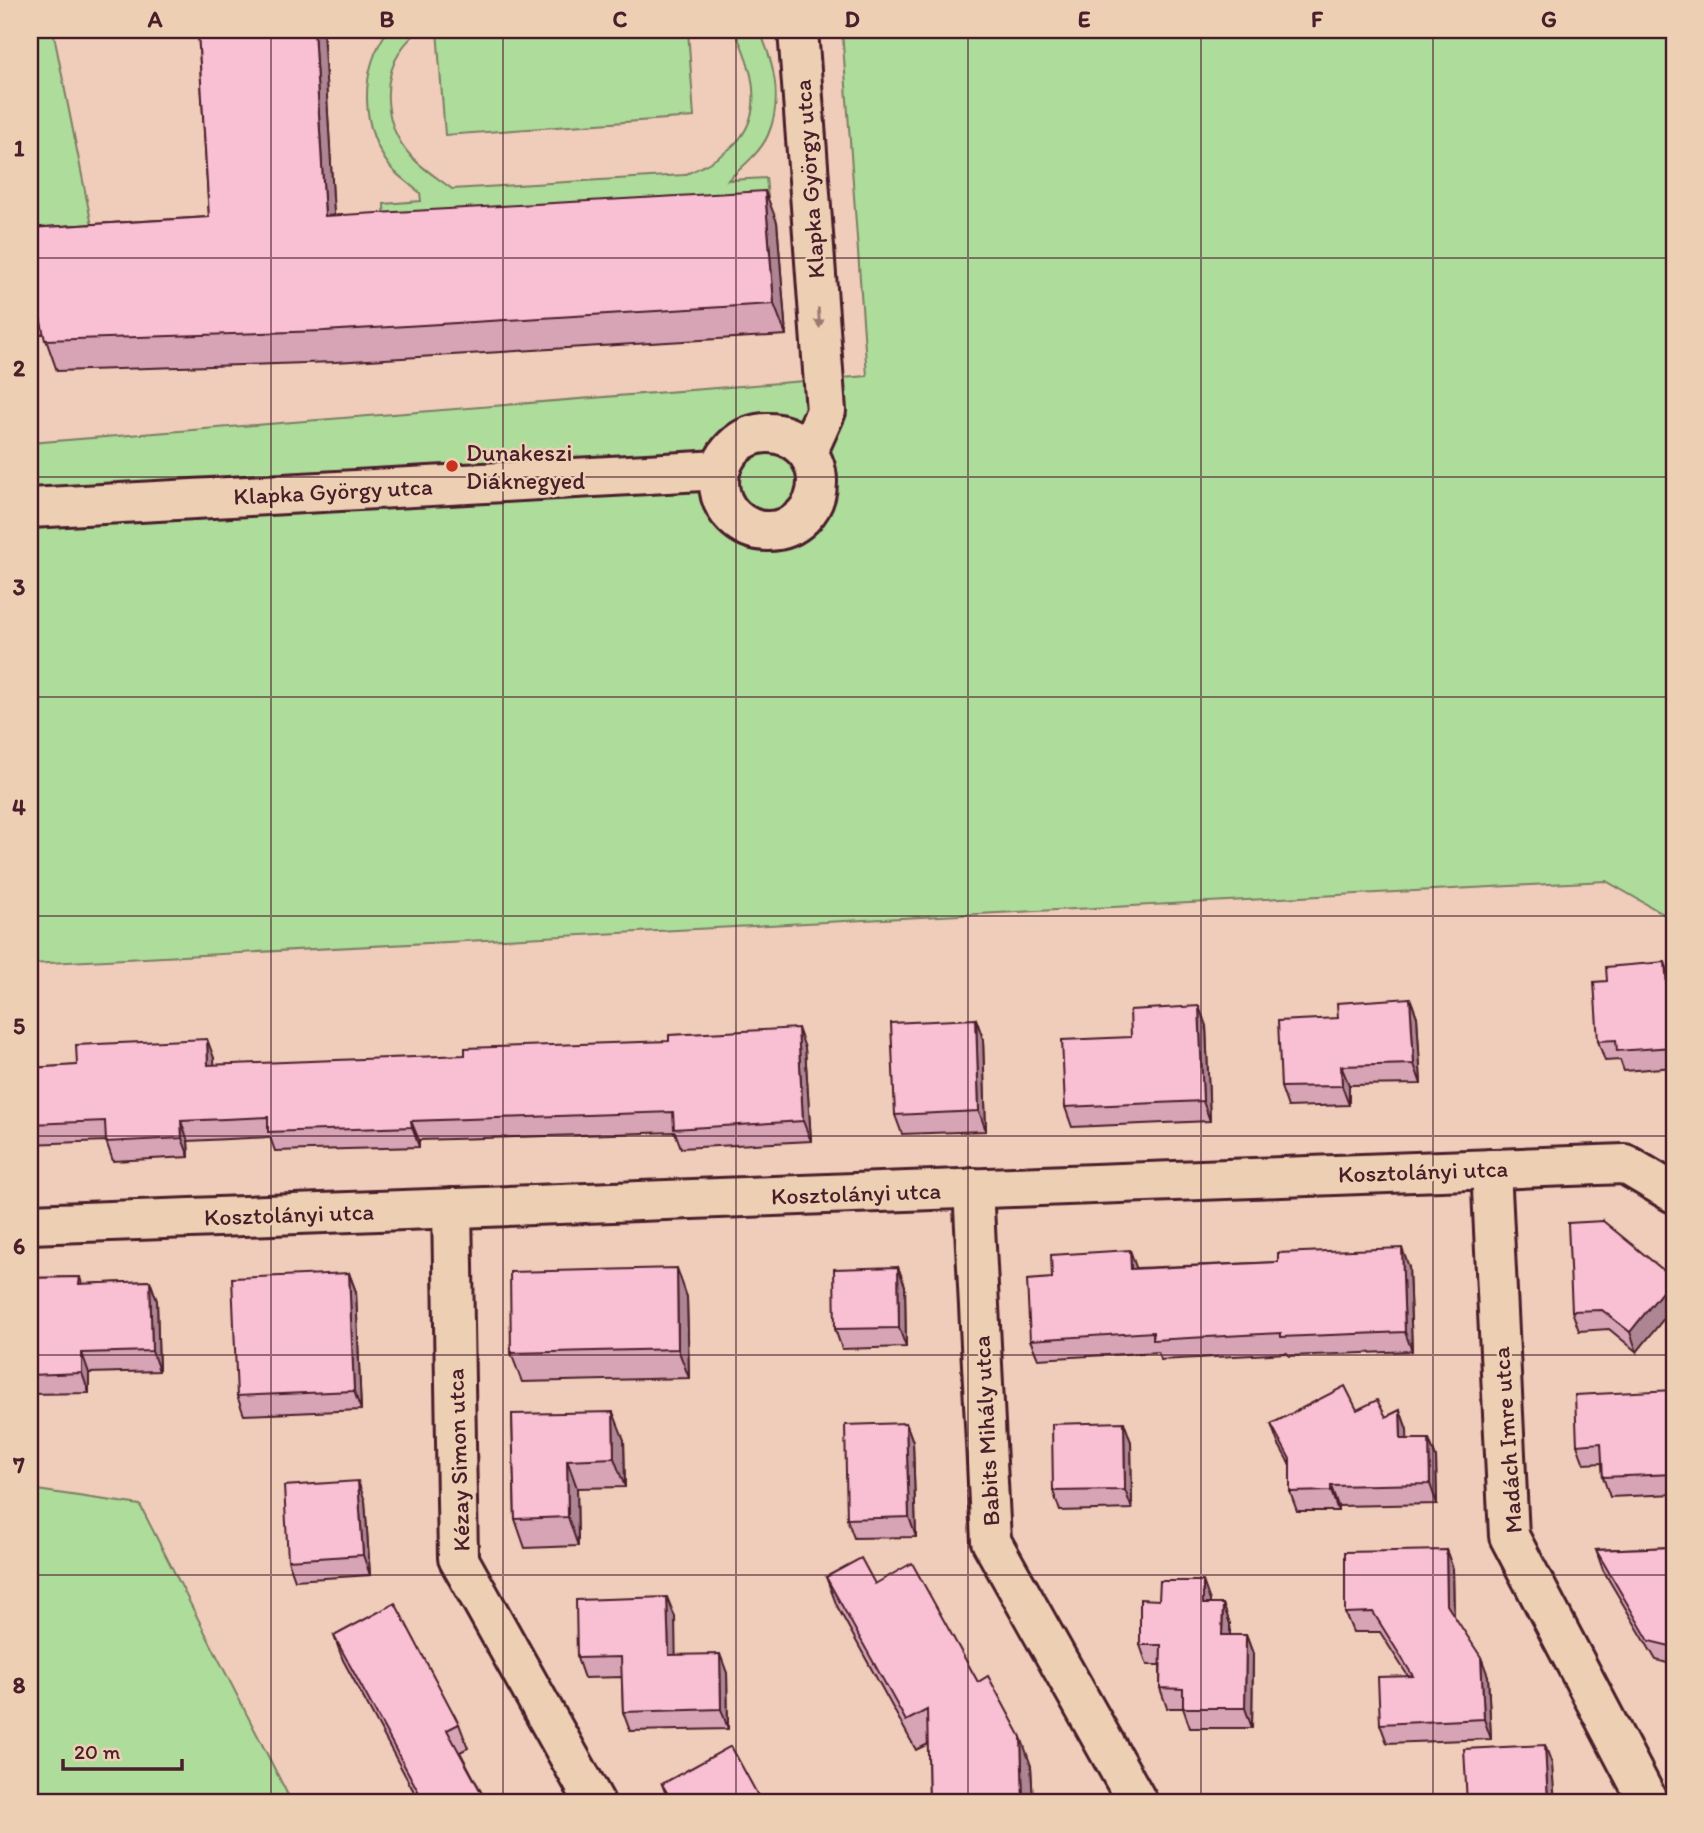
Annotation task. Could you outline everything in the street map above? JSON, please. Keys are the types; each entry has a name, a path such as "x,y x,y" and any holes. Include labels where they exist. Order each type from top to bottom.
{"street":[{"name":"Klapka György utca","path":"798,30 826,411 808,451"},
{"path":"766,432 782,434 796,440 808,451 816,466 818,482 815,499 807,513 794,524 779,530 762,531 746,526 733,517 721,495 720,470 726,456 737,444 750,436 766,432"},
{"name":"Klapka György utca","path":"30,508 720,470"},
{"name":"Kosztolányi utca","path":"30,1224 1625,1164 1674,1193"},
{"name":"Madách Imre utca","path":"1491,1169 1509,1536 1649,1803"},
{"name":"Babits Mihály utca","path":"973,1188 991,1541 1138,1803"},
{"name":"Kézay Simon utca","path":"452,1208 458,1558 595,1803"}],"green space":[{"path":"30,30 53,30 98,256 30,259"},
{"path":"388,30 419,30 401,50 390,76 388,104 395,131 414,160 452,189 684,175 701,167 729,149 740,139 747,126 752,111 751,75 742,46 733,30 759,30 769,55 775,82 773,122 760,148 728,180 766,178 768,198 385,224 384,204 421,201 420,193 391,168 373,135 369,118 368,81 372,63"},
{"path":"437,30 688,30 694,117 445,135"},
{"path":"842,30 1674,30 1674,920 1606,881 30,964 30,443 867,376"},
{"path":"30,1489 140,1505 292,1803 30,1803"}],"building":[{"path":"198,30 314,30 325,216 765,191 774,304 324,331 45,340 37,304 30,303 30,228 209,217"},
{"path":"1665,962 1672,1047 1617,1051 1616,1040 1598,1041 1594,982 1607,981 1606,967"},
{"path":"1410,998 1414,1064 1341,1066 1342,1086 1281,1087 1278,1021 1338,1018 1337,1003"},
{"path":"1199,1006 1203,1101 1065,1107 1062,1040 1131,1037 1130,1010"},
{"path":"976,1019 979,1111 895,1115 891,1023"},
{"path":"798,1028 803,1121 674,1129 673,1112 411,1121 412,1127 268,1132 268,1117 181,1121 182,1138 106,1142 105,1121 30,1124 30,1068 77,1065 76,1045 207,1039 208,1065 465,1055 465,1048 669,1041 669,1035"},
{"path":"1603,1221 1673,1278 1630,1332 1602,1310 1572,1311 1568,1223"},
{"path":"1402,1248 1405,1332 1281,1337 1281,1333 1153,1340 1153,1332 1030,1340 1027,1280 1052,1278 1051,1255 1130,1250 1131,1269 1278,1262 1278,1253"},
{"path":"898,1267 899,1328 835,1329 834,1269"},
{"path":"677,1268 678,1349 511,1353 510,1272"},
{"path":"349,1273 354,1391 237,1396 232,1278"},
{"path":"80,1277 79,1284 150,1281 152,1351 82,1353 82,1373 30,1375 30,1278"},
{"path":"1345,1386 1357,1410 1377,1400 1386,1417 1400,1410 1401,1439 1429,1439 1430,1484 1331,1486 1331,1491 1290,1492 1290,1459 1271,1424"},
{"path":"1674,1390 1674,1474 1603,1477 1601,1443 1577,1445 1575,1395"},
{"path":"613,1412 614,1458 567,1460 568,1517 515,1519 512,1414"},
{"path":"1124,1422 1125,1490 1053,1491 1052,1424"},
{"path":"906,1423 909,1517 847,1519 845,1425"},
{"path":"358,1481 363,1555 288,1560 284,1486"},
{"path":"1674,1547 1674,1647 1649,1641 1596,1550"},
{"path":"1446,1550 1447,1605 1481,1657 1484,1719 1380,1724 1378,1677 1413,1676 1373,1612 1345,1613 1345,1552"},
{"path":"861,1558 875,1584 912,1563 978,1682 988,1676 1021,1737 1023,1803 968,1803 968,1798 929,1799 927,1710 906,1721 826,1577"},
{"path":"1160,1581 1203,1581 1203,1604 1223,1604 1222,1635 1246,1635 1245,1708 1183,1708 1183,1689 1160,1688 1161,1645 1140,1645 1140,1599 1159,1600"},
{"path":"667,1597 669,1655 720,1654 721,1709 623,1712 621,1657 577,1658 576,1600"},
{"path":"395,1603 459,1724 447,1730 487,1803 416,1803 423,1800 334,1636"},
{"path":"1545,1745 1548,1803 1467,1803 1464,1749"},
{"path":"731,1746 762,1803 673,1803 662,1784"},
{"path":"1336,1799 1336,1803 1224,1803"}],"place":[{"name":"Dunakeszi Diáknegyed","path":"452,466"}]}
